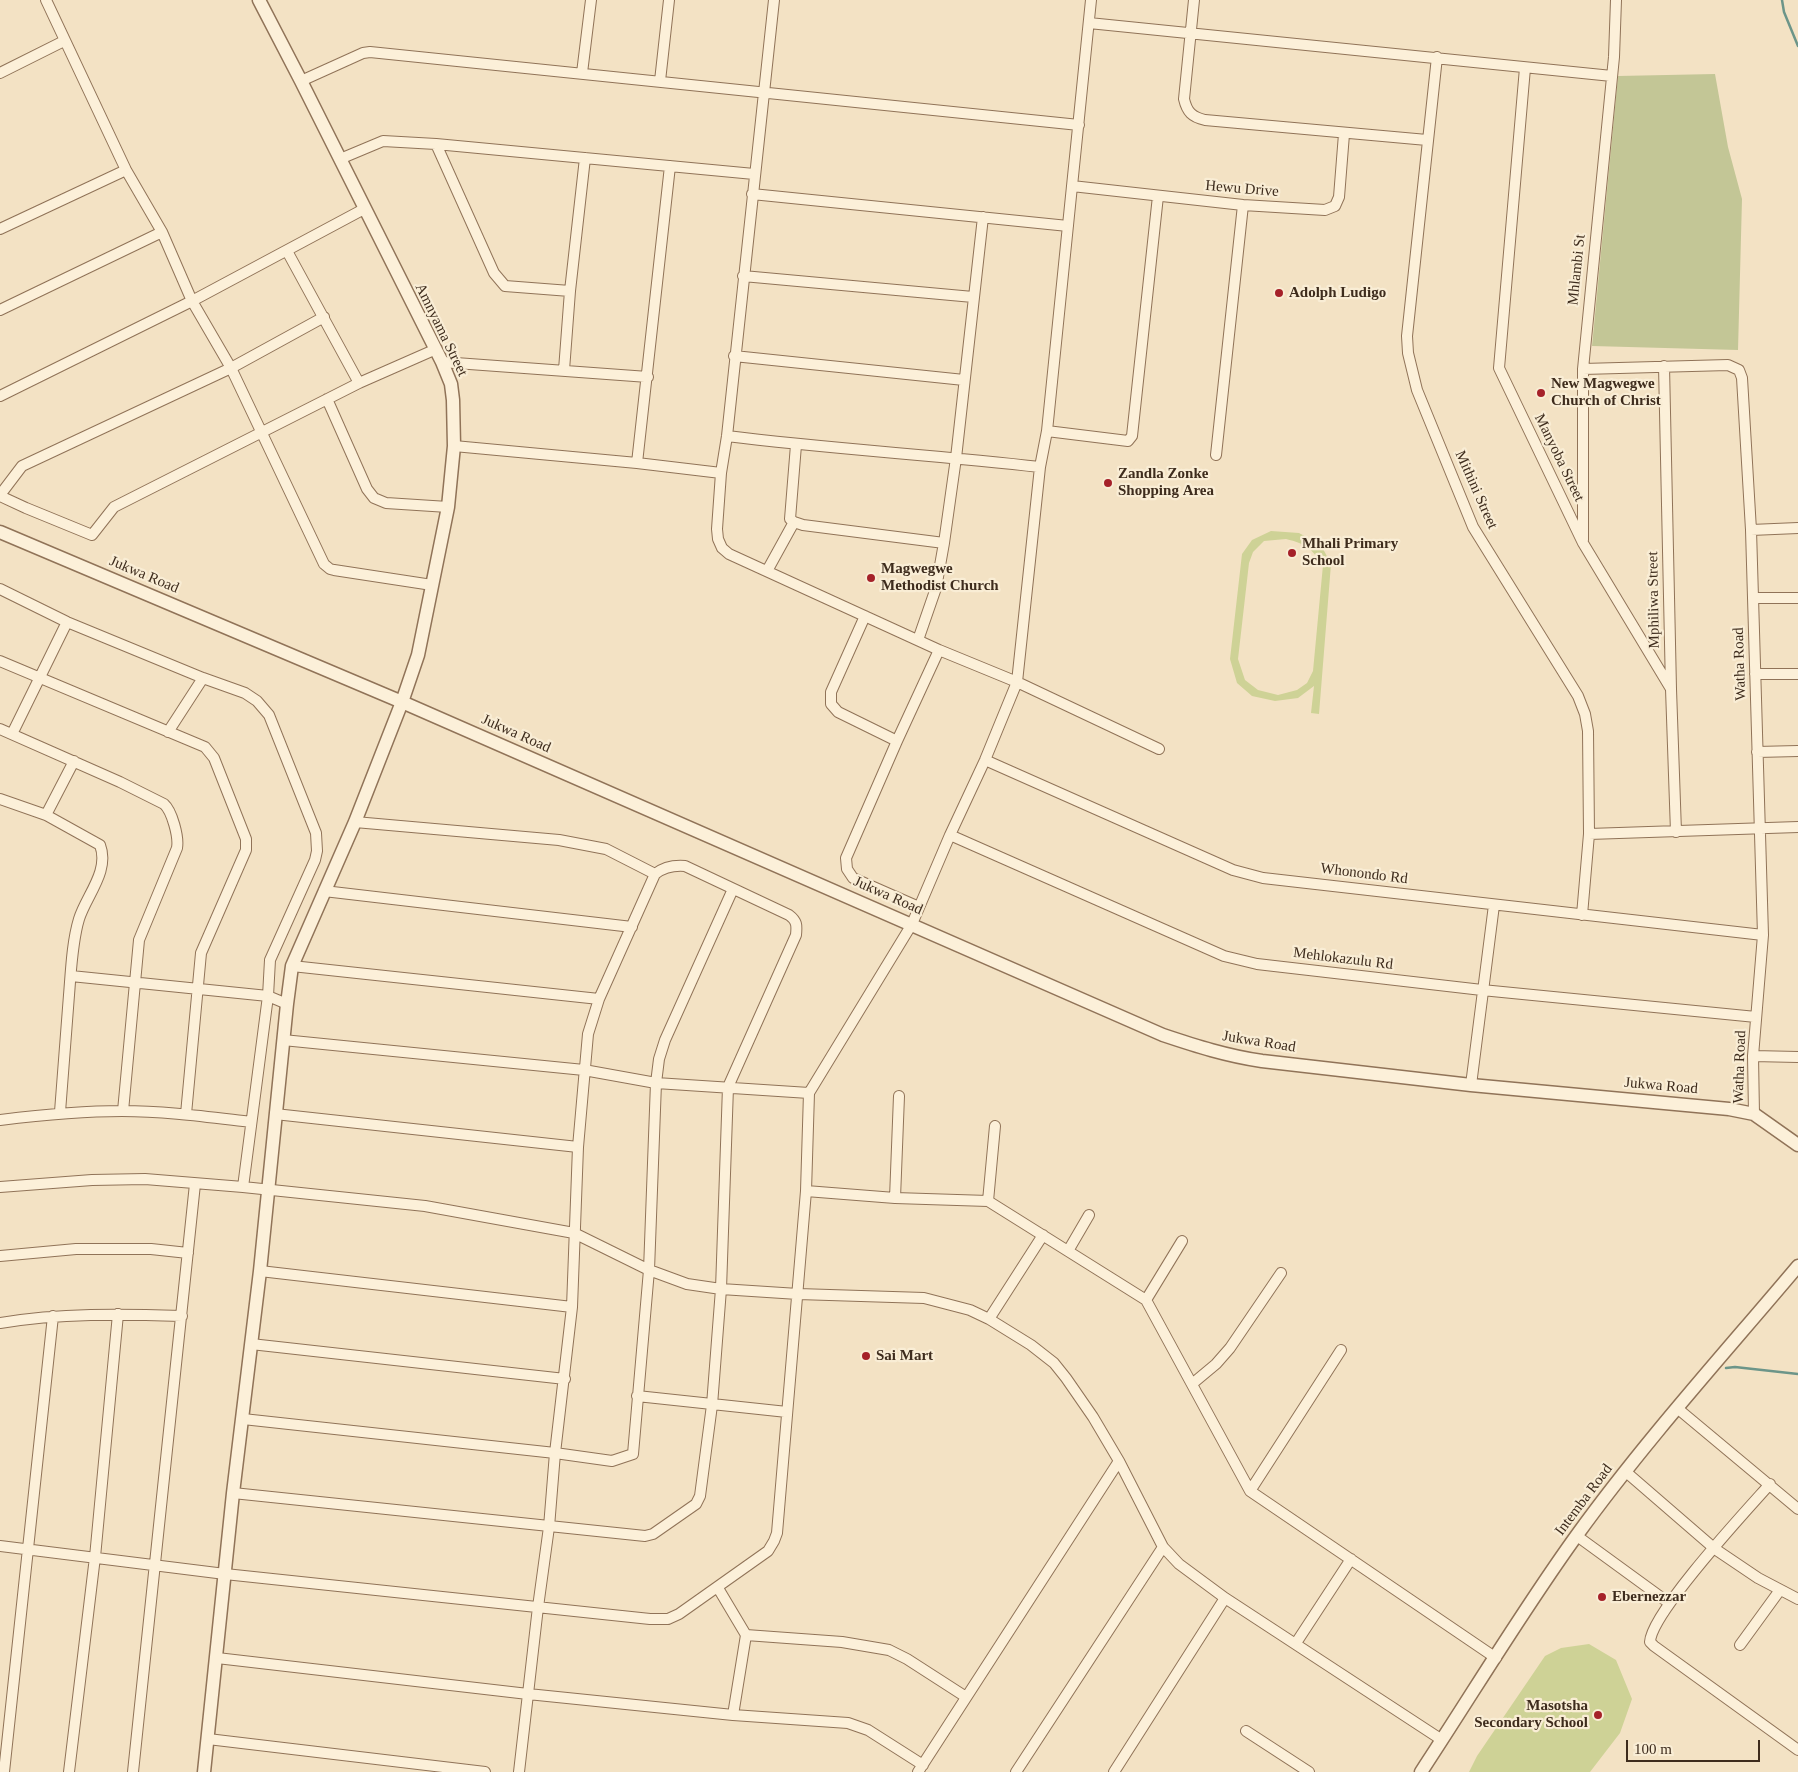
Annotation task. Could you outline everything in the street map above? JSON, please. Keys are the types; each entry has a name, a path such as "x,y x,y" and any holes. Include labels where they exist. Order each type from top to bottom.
{"street":[{"path":"46,0 126,170 162,232 192,301 231,368 326,567 334,570 432,586"},
{"path":"582,73 591,0"},
{"path":"660,82 669,0"},
{"path":"774,0 734,356 727,436 721,473 717,529 718,539 722,548 729,554 940,650 1017,682 1159,749"},
{"path":"0,1546 225,1574 650,1619 668,1619 679,1614 768,1551 774,1541 776,1532 798,1294 806,1191 809,1092 912,924 985,760 1017,682 1040,468 1047,431 1091,0"},
{"path":"1194,0 1184,100 1186,109 1194,117 1205,120 1344,134 1427,140"},
{"name":"Mhlambi St","path":"1583,544 1583,369 1612,76 1616,0"},
{"name":"Amnyama Street","path":"204,1772 233,1493 260,1271 286,1004 292,966 355,822 418,656 448,507 454,446 451,384 442,362 434,350 364,210 262,1"},
{"path":"1088,23 1612,76"},
{"path":"0,73 64,41"},
{"path":"301,81 363,53 370,52 1079,125"},
{"name":"Mithini Street","path":"1437,57 1408,336 1410,366 1417,390 1473,527 1578,696 1581,705 1588,730 1589,834 1582,915"},
{"name":"Manyoba Street","path":"1525,68 1499,368 1583,544 1671,689"},
{"name":"Hewu Drive","path":"1072,186 1244,205 1325,210 1335,206 1339,196 1344,134"},
{"path":"340,159 383,141 436,144 754,174"},
{"path":"436,144 494,274 505,286 570,291"},
{"path":"564,370 570,291 585,158"},
{"path":"637,463 670,166"},
{"path":"0,229 126,170"},
{"path":"752,194 1068,226"},
{"path":"1047,431 1128,441 1132,436 1158,196"},
{"path":"1216,455 1244,205"},
{"path":"0,396 192,301 364,210"},
{"path":"918,640 936,588 944,543 956,458 983,217"},
{"path":"0,310 162,232"},
{"path":"287,251 358,383"},
{"path":"743,276 973,297"},
{"path":"324,317 231,368 22,466 0,496 92,535 114,507 327,398 434,350"},
{"path":"734,356 964,380"},
{"path":"442,362 648,377"},
{"name":"Watha Road","path":"1583,369 1728,365 1739,370 1742,378 1751,530 1763,935 1753,1056 1754,1114"},
{"name":"Mphiliwa Street","path":"1664,366 1676,832"},
{"path":"327,398 366,489 374,498 386,503 448,507"},
{"path":"727,436 796,445 956,458 1040,468"},
{"path":"796,445 790,519 794,522 803,525 944,543"},
{"path":"454,446 721,473"},
{"path":"767,571 794,522"},
{"path":"1751,530 1798,528"},
{"name":"Jukwa Road","path":"0,532 402,702 1163,1035 1203,1049 1234,1057 1471,1084 1730,1109 1754,1114 1798,1145"},
{"path":"0,589 67,622 203,678 245,693 269,715 316,832 317,851 315,860 270,960 268,996 243,1187"},
{"path":"1753,598 1798,598"},
{"path":"865,616 831,692 831,704 838,712 897,741"},
{"path":"12,734 67,622"},
{"path":"920,907 853,878 847,869 846,858 897,741 940,650"},
{"path":"0,661 205,747 213,755 246,839 246,850 202,950 186,1114"},
{"path":"1755,674 1798,674"},
{"path":"168,732 203,678"},
{"path":"0,729 164,804 168,807 178,837 177,848 139,940 123,1110"},
{"path":"1757,752 1798,751"},
{"name":"Whonondo Rd","path":"985,760 1233,870 1263,878 1763,935"},
{"path":"46,815 74,762"},
{"path":"0,798 46,815 100,845 104,856 102,866 79,920 71,976 60,1112"},
{"path":"355,822 559,840 606,849 655,874"},
{"path":"1589,834 1798,827"},
{"name":"Mehlokazulu Rd","path":"950,835 1224,956 1257,964 1482,990 1756,1018"},
{"path":"233,1493 549,1527 645,1536 653,1534 696,1504 700,1496 712,1405 721,1289 728,1087 796,935 797,924 795,919 685,866 668,867 655,874 599,999 588,1034 584,1070 578,1147 572,1307 555,1453 549,1527 519,1772"},
{"path":"242,1419 555,1453 612,1461 633,1454 649,1270 656,1083 659,1059 665,1040 733,889"},
{"path":"324,891 632,927"},
{"path":"1471,1084 1494,905"},
{"path":"292,966 599,999"},
{"path":"71,976 268,996 286,1004"},
{"path":"283,1040 584,1070 656,1083 809,1092"},
{"path":"1753,1056 1798,1057"},
{"path":"895,1198 899,1096"},
{"path":"0,1120 60,1112 123,1110 186,1114 251,1122"},
{"path":"275,1114 578,1147"},
{"path":"988,1201 995,1126"},
{"path":"0,1187 92,1180 145,1179 425,1206 574,1233 649,1270 688,1284 721,1289 798,1294 924,1298 957,1306 989,1319 1031,1345 1054,1363 1093,1417 1119,1461 1163,1547 1179,1564 1224,1598 1442,1740"},
{"path":"133,1772 195,1184"},
{"path":"806,1191 895,1198 988,1201 1146,1300 1250,1491 1496,1658"},
{"path":"1068,1251 1089,1215"},
{"path":"989,1319 1043,1235"},
{"path":"1146,1300 1182,1241"},
{"path":"0,1256 76,1249 151,1249 188,1253"},
{"name":"Intemba Road","path":"1421,1772 1577,1536 1677,1408 1798,1266"},
{"path":"260,1271 572,1307"},
{"path":"1192,1384 1216,1364 1230,1348 1281,1273"},
{"path":"0,1324 53,1316 118,1314 182,1316"},
{"path":"70,1772 95,1557 118,1314"},
{"path":"4,1772 53,1316"},
{"path":"251,1344 565,1379"},
{"path":"1250,1491 1341,1350"},
{"path":"637,1396 787,1412"},
{"path":"1677,1408 1798,1509"},
{"path":"217,1658 528,1694 858,1725 921,1769 1119,1461"},
{"path":"1626,1472 1715,1549 1758,1578 1798,1599"},
{"path":"1770,1484 1669,1603 1650,1635 1650,1642 1798,1750"},
{"path":"1577,1536 1669,1603"},
{"path":"1016,1772 1163,1547"},
{"path":"1296,1644 1350,1559"},
{"path":"718,1588 746,1635 733,1714"},
{"path":"1740,1645 1780,1590"},
{"path":"1114,1772 1224,1598"},
{"path":"746,1635 842,1642 889,1650 907,1659 966,1697"},
{"path":"1246,1732 1309,1772"},
{"path":"208,1739 485,1772"}],"green space":[{"path":"1715,74 1728,147 1742,199 1738,350 1592,346 1618,76"},
{"path":"1271,531 1299,533 1321,545 1331,564 1319,714 1311,713 1314,686 1298,698 1275,701 1252,696 1237,683 1230,659 1242,554 1252,540","holes":["1286,539 1308,548 1323,565 1313,671 1307,683 1297,690 1278,695 1258,690 1245,680 1238,659 1249,563 1253,552 1264,541"]},
{"path":"1589,1644 1616,1660 1632,1699 1620,1733 1590,1772 1469,1772 1477,1756 1545,1656 1561,1648"}],"waterway":[{"path":"1782,0 1784,12 1798,46"},
{"path":"1726,1368 1735,1367 1798,1374"}],"place":[{"name":"Adolph Ludigo","path":"1279,293"},
{"name":"New Magwegwe Church of Christ","path":"1541,393"},
{"name":"Zandla Zonke Shopping Area","path":"1108,483"},
{"name":"Mhali Primary School","path":"1292,553"},
{"name":"Magwegwe Methodist Church","path":"871,578"},
{"name":"Sai Mart","path":"866,1356"},
{"name":"Ebernezzar","path":"1602,1597"},
{"name":"Masotsha Secondary School","path":"1598,1715"}]}
